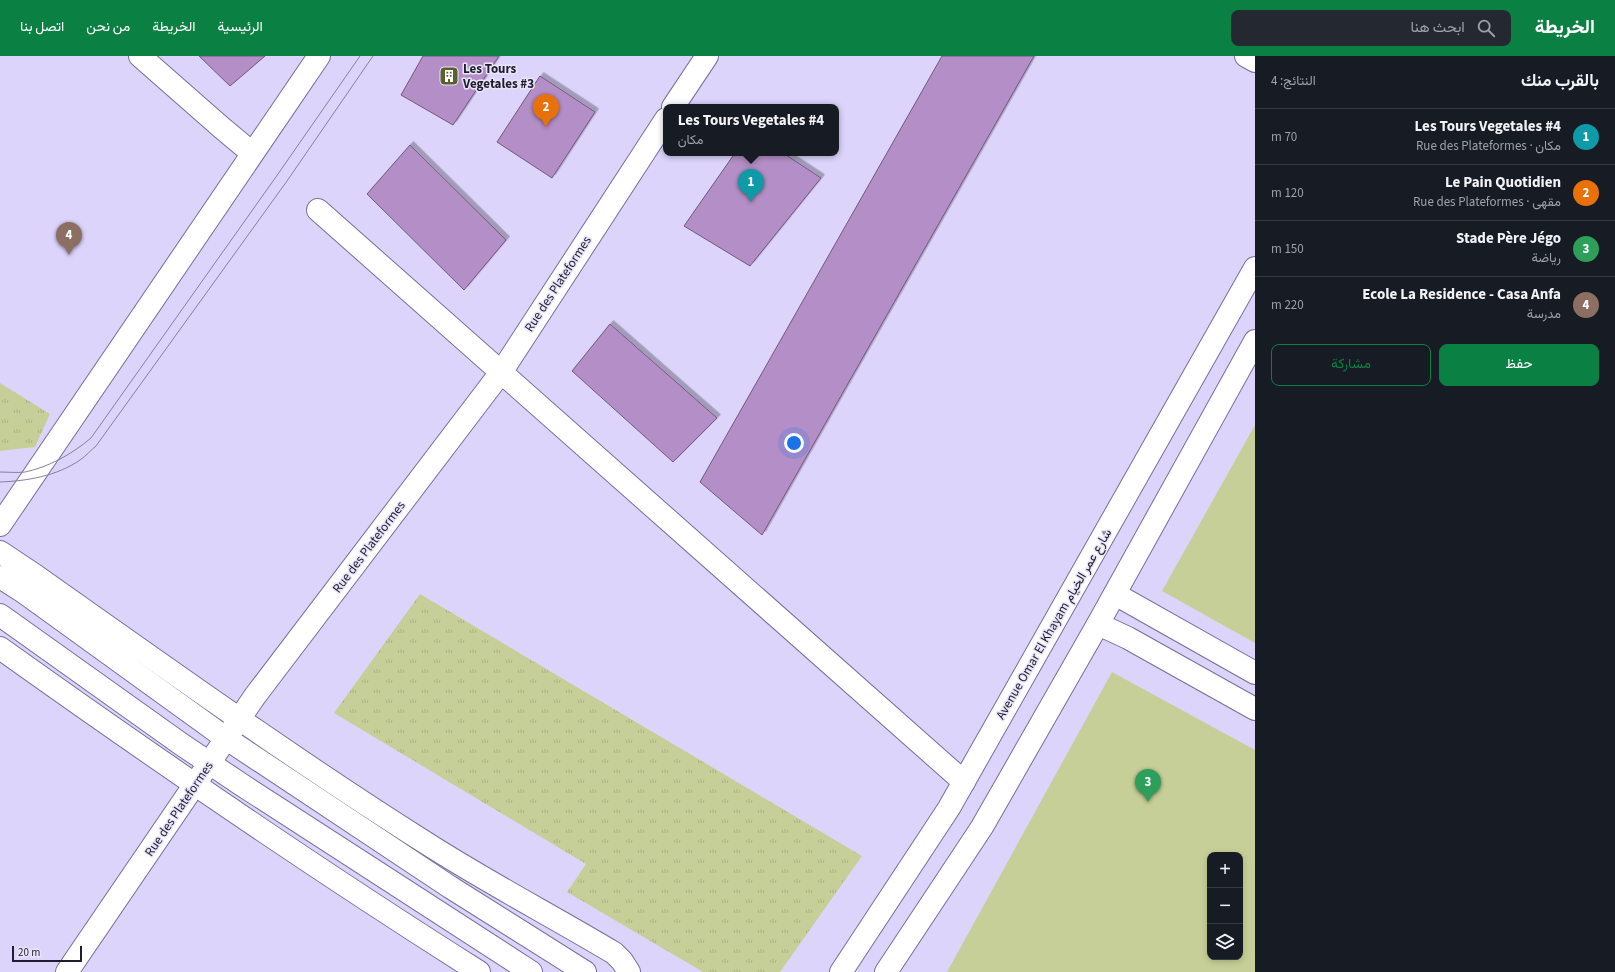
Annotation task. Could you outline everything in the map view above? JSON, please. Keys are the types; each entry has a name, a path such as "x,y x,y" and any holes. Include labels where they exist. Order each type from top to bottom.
{"street":[{"path":"140,56 252,153"},
{"path":"0,525 57,440 93,390 318,56"},
{"path":"676,104 706,56"},
{"path":"1246,56 1255,61"},
{"name":"Rue des Plateformes","path":"67,972 255,696 502,371 663,123"},
{"path":"318,210 502,371 575,438 676,525 964,782"},
{"name":"Avenue Omar El Khayam شارع عمر الخيام","path":"841,972 949,808 1255,268"},
{"path":"886,972 982,827 1115,594 1255,341"},
{"path":"0,552 240,718 425,843 514,897 614,953 622,961 629,972"},
{"path":"0,577 25,593 227,739 450,887 585,972"},
{"path":"1115,594 1255,673"},
{"path":"0,615 210,763 531,972"},
{"path":"1098,624 1128,638 1255,709"},
{"path":"0,648 195,785 396,920 479,972"}],"green space":[{"path":"0,383 50,414 35,447 0,451"},
{"path":"1255,425 1255,643 1162,591"},
{"path":"420,594 862,856 780,972 703,972 567,892 586,864 334,713"},
{"path":"1112,672 1255,750 1255,972 947,972"}],"building":[{"path":"199,56 265,56 230,86"},
{"name":"Les Tours Vegetales #3","path":"423,56 499,56 453,125 401,95"},
{"path":"942,56 1034,56 762,535 700,482"},
{"path":"540,76 595,112 552,178 497,142"},
{"path":"410,145 506,240 464,290 367,194"},
{"path":"733,156 788,156 821,178 750,266 684,226"},
{"path":"610,324 717,418 673,462 572,371"}],"tram line":[{"path":"0,472 25,472 43,467 68,454 91,438 360,56"},
{"path":"0,482 31,479 52,474 80,460 96,446 287,181 373,56"}],"place":[{"name":"Les Tours Vegetales #3","path":"449,76"},
{"name":"Le Pain Quotidien","path":"546,127"},
{"name":"Les Tours Vegetales #4","path":"751,202"},
{"name":"Ecole La Residence - Casa Anfa","path":"69,255"},
{"name":"Stade Père Jégo","path":"1148,802"}]}
